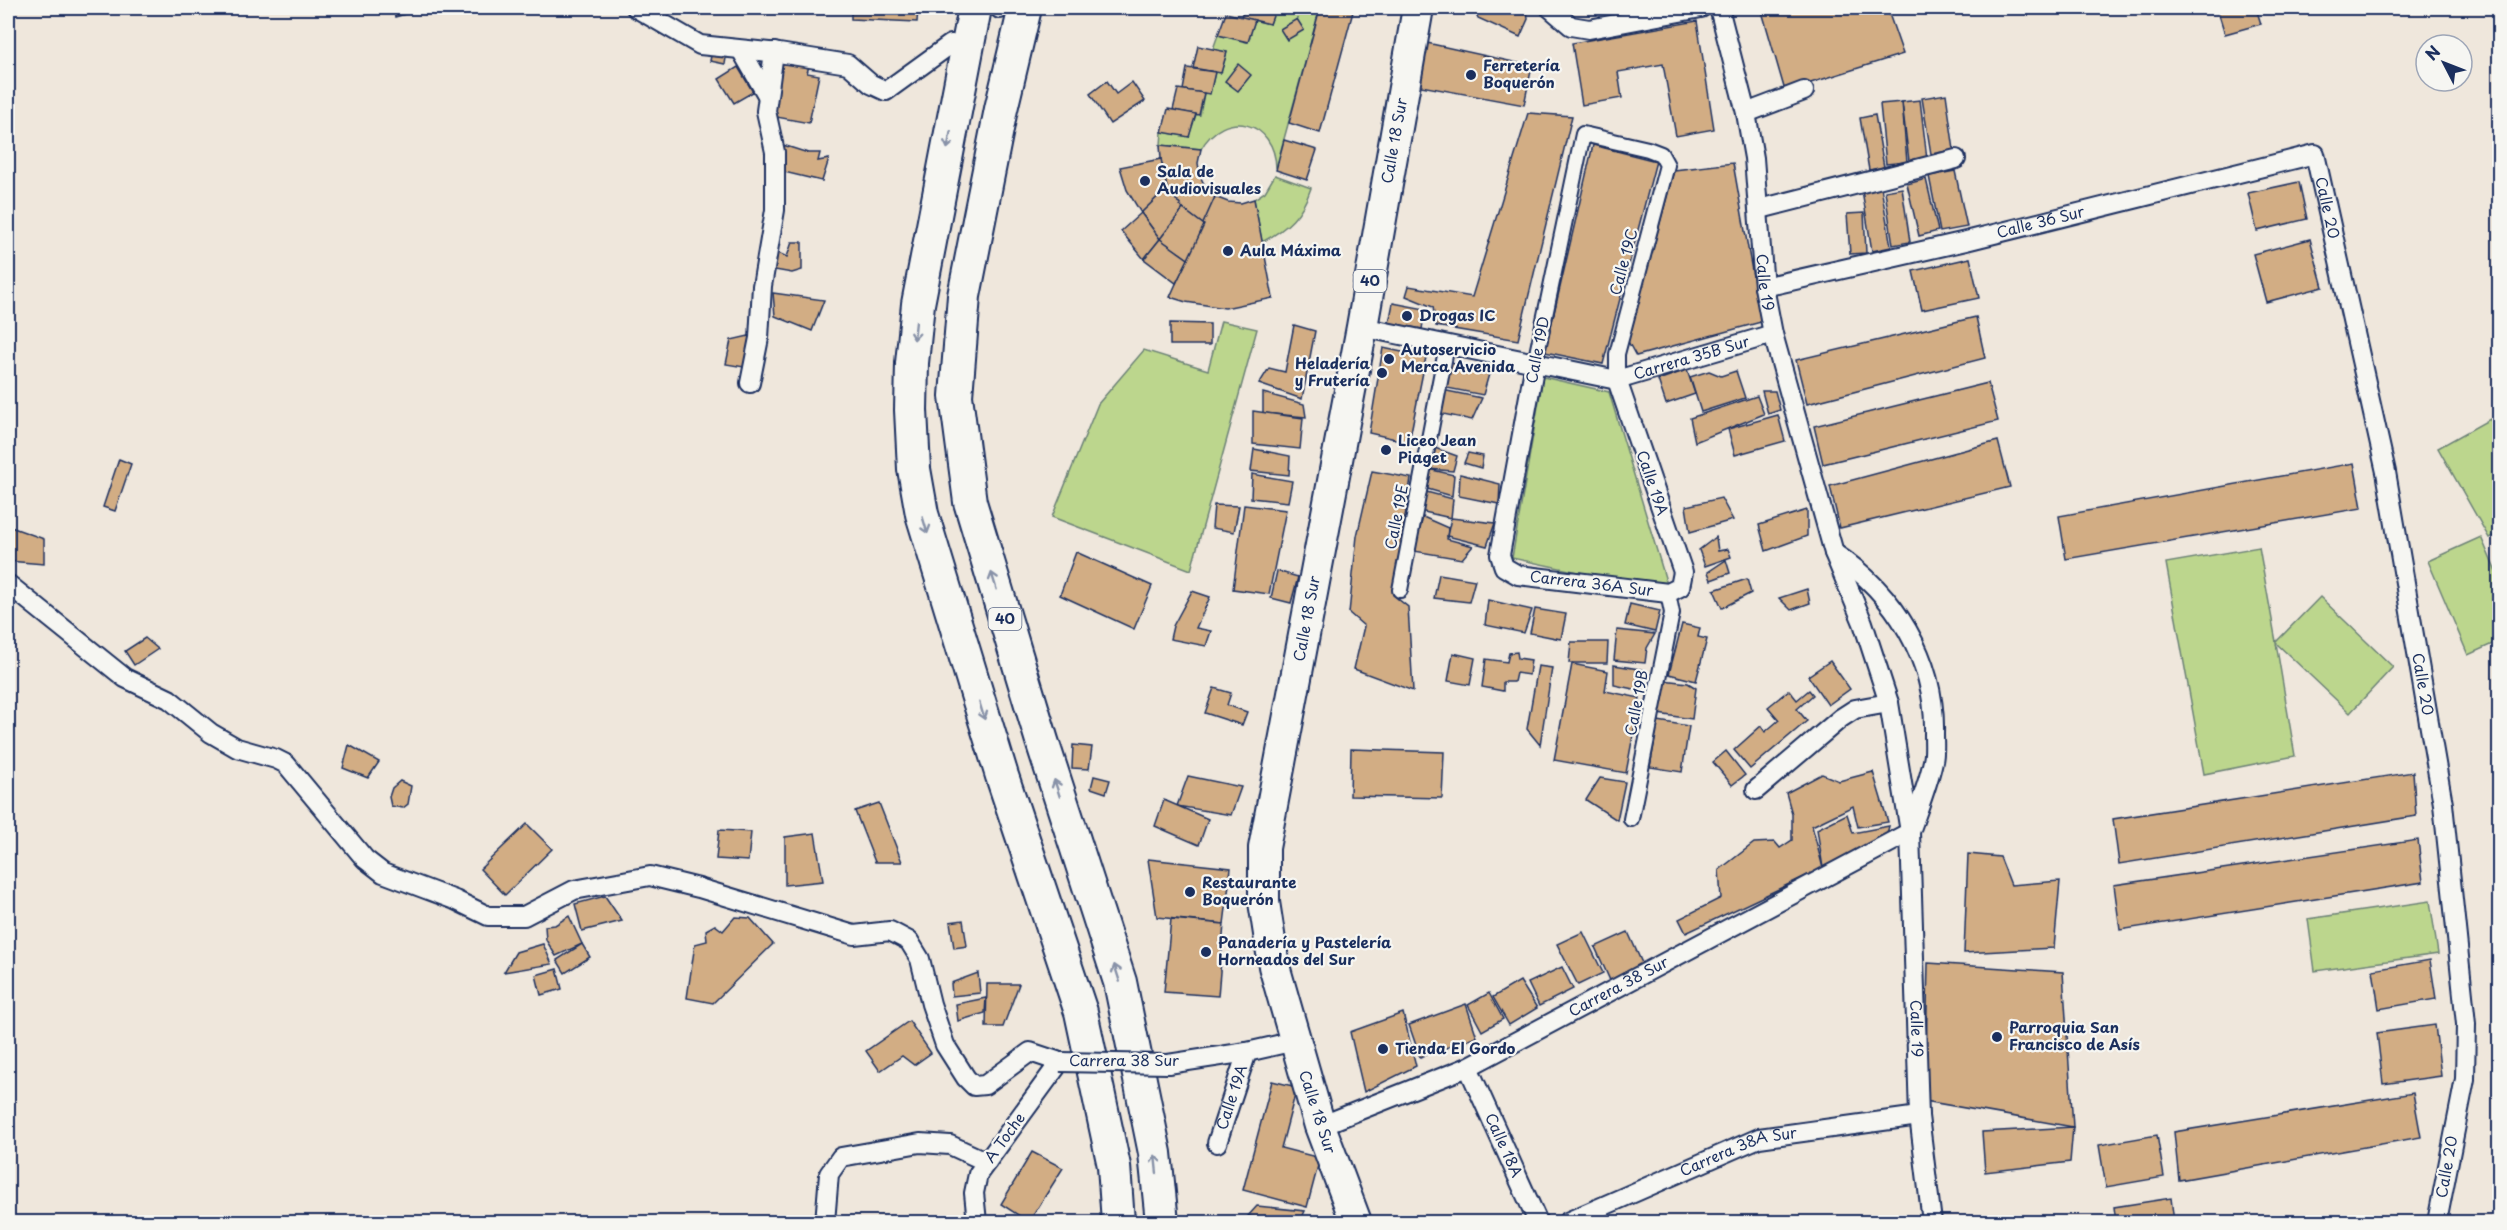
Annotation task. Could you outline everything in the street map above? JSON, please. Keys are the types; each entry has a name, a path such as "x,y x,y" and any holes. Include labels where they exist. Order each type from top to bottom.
{"highway":[{"name":"40","path":"1001,8 918,304 912,363 914,469 922,514 999,765 1081,1012 1101,1095 1114,1166 1118,1222"},
{"name":"40","path":"1001,8 1001,109 964,296 956,396 970,502 1042,741 1120,982 1155,1153 1162,1222"}],"main road":[{"name":"Calle 18 Sur","path":"1356,1222 1320,1126 1274,966 1264,902 1264,848 1362,327 1418,8"}],"street":[{"path":"636,8 700,45 774,52 848,64 871,84 886,91 951,44"},
{"path":"1550,8 1571,26 1589,29 1701,8"},
{"name":"Calle 19","path":"1719,8 1746,113 1760,209 1764,287 1773,334 1834,553 1863,623 1889,703 1911,832 1919,1116 1932,1222"},
{"path":"741,50 767,95"},
{"path":"750,383 759,338 762,286 775,210 775,152 766,111 774,52"},
{"path":"1746,113 1804,91"},
{"name":"Calle 19D","path":"1504,567 1500,555 1534,363 1583,134 1661,154"},
{"name":"Calle 19C","path":"1617,380 1617,354 1667,165 1661,154"},
{"name":"Calle 36 Sur","path":"1764,287 1966,241 2315,154"},
{"name":"Calle 20","path":"2315,154 2386,472 2443,804 2466,1035 2465,1079 2437,1222"},
{"path":"1760,209 1956,159"},
{"name":"Carrera 35B Sur","path":"1362,327 1617,380 1773,334"},
{"name":"Calle 19E","path":"1400,590 1447,345"},
{"name":"Calle 19A","path":"1617,380 1683,572 1674,590"},
{"name":"Calle 19","path":"1834,553 1851,564 1880,590 1904,622 1925,668 1935,714 1933,760 1911,832"},
{"name":"Carrera 36A Sur","path":"1504,567 1518,575 1674,590"},
{"name":"Carrera 38 Sur","path":"8,584 125,678 169,699 211,733 237,748 286,764 365,859 383,873 455,900 488,916 524,916 574,890 650,876 699,888 854,935 890,931 909,941 920,959 931,1004 945,1045 966,1078 974,1086 985,1085 1030,1052 1060,1062 1167,1064 1246,1052 1295,1041"},
{"name":"Calle 19B","path":"1631,819 1672,612 1674,590"},
{"path":"1756,790 1841,718 1856,709 1889,703"},
{"name":"Carrera 38 Sur","path":"1320,1126 1468,1067 1911,832"},
{"name":"Calle 19A","path":"1217,1143 1246,1052"},
{"name":"A Toche","path":"977,1222 974,1193 978,1174 1060,1062"},
{"name":"Calle 18A","path":"1468,1067 1538,1222"},
{"name":"Carrera 38A Sur","path":"1568,1222 1759,1138 1919,1116"},
{"path":"825,1222 829,1174 841,1157 921,1143 950,1145 987,1162"}],"green space":[{"path":"1275,8 1320,8 1276,168 1273,152 1267,139 1258,130 1247,125 1235,124 1222,128 1211,136 1201,149 1161,145 1162,132 1189,137 1195,114 1200,115 1204,93 1210,93 1215,72 1221,73 1227,52 1213,49 1218,35 1247,42 1255,20 1270,24"},
{"path":"1275,175 1311,188 1298,214 1279,232 1262,242 1254,199 1265,192"},
{"path":"1221,321 1257,329 1191,570 1052,517 1098,404 1144,350 1208,370"},
{"path":"1543,377 1609,392 1669,591 1512,558"},
{"path":"2490,419 2499,436 2500,532 2489,538 2438,448"},
{"path":"2481,537 2499,579 2499,641 2468,655 2428,561"},
{"path":"2259,547 2276,642 2320,597 2393,667 2350,713 2276,643 2295,756 2204,774 2166,563"},
{"path":"2430,901 2438,954 2315,971 2308,919"}],"building":[{"path":"393,8 426,8 395,17"},
{"path":"851,8 918,8 917,22 851,19"},
{"path":"1244,8 1276,8 1270,24 1241,17"},
{"path":"1320,8 1354,8 1320,133 1289,123"},
{"path":"1477,8 1527,8 1528,19 1520,37 1478,18 1475,11"},
{"path":"1761,8 1887,8 1903,54 1785,91"},
{"path":"2217,8 2256,8 2261,24 2225,34"},
{"path":"1226,13 1255,20 1248,42 1218,35"},
{"path":"1297,19 1304,30 1287,40 1280,29"},
{"path":"1697,21 1714,129 1676,136 1663,64 1618,72 1622,98 1582,105 1572,43"},
{"name":"Ferretería Boquerón","path":"1418,41 1532,66 1524,105 1410,84"},
{"path":"1198,46 1227,52 1221,73 1193,68"},
{"path":"712,50 727,52 725,64 710,61"},
{"path":"781,61 809,66 807,73 819,75 809,123 771,116"},
{"path":"1238,64 1251,75 1238,91 1225,81"},
{"path":"738,67 753,92 734,103 719,79"},
{"path":"1187,68 1215,72 1210,94 1183,90"},
{"path":"1107,81 1116,94 1132,82 1145,101 1110,124 1090,94"},
{"path":"1178,89 1204,93 1199,115 1173,110"},
{"path":"1946,94 1954,150 1931,154 1922,98"},
{"path":"1920,100 1927,159 1909,161 1902,102"},
{"path":"1902,102 1907,162 1886,164 1880,104"},
{"path":"1168,109 1196,114 1189,137 1162,132"},
{"path":"1528,113 1572,116 1518,340 1436,326 1433,307 1406,296 1409,286 1472,297"},
{"path":"1875,115 1884,167 1869,170 1860,118"},
{"path":"1284,140 1317,150 1307,180 1276,170"},
{"path":"783,145 808,153 820,153 818,161 829,159 822,181 784,172"},
{"path":"1160,145 1201,149 1198,163 1200,176 1206,188 1215,197 1204,225 1183,209 1167,188 1162,172"},
{"path":"1593,145 1656,161 1603,364 1545,352"},
{"name":"Sala de Audiovisuales","path":"1161,159 1167,188 1141,213 1127,190 1120,167"},
{"path":"1733,163 1761,322 1636,356 1625,336 1650,260 1674,170"},
{"path":"1955,171 1967,227 1940,232 1929,176"},
{"path":"1926,179 1938,231 1919,236 1907,184"},
{"path":"2299,182 2307,219 2257,231 2248,193"},
{"path":"1881,187 1891,247 1872,251 1862,190"},
{"path":"1167,188 1183,209 1160,239 1141,213"},
{"path":"1902,188 1910,242 1893,245 1885,191"},
{"name":"Aula Máxima","path":"1215,197 1228,202 1241,203 1254,199 1273,298 1225,308 1170,297"},
{"path":"1183,209 1204,225 1188,259 1160,239"},
{"path":"1141,213 1160,239 1144,259 1121,231"},
{"path":"1864,213 1866,253 1850,254 1847,214"},
{"path":"1160,239 1188,259 1176,283 1144,259"},
{"path":"2310,239 2323,287 2266,302 2253,254"},
{"path":"792,242 802,242 802,270 792,273 769,269 772,250 787,257"},
{"path":"1970,258 1979,298 1922,310 1913,271"},
{"path":"773,293 824,300 812,331 775,316"},
{"name":"Drogas IC","path":"1393,303 1425,309 1422,329 1389,323"},
{"path":"1976,317 1985,358 1807,404 1796,360"},
{"path":"1170,323 1210,324 1210,345 1170,345"},
{"path":"1294,325 1315,331 1302,399 1259,384 1269,368 1285,372"},
{"path":"753,335 744,367 726,364 731,340"},
{"path":"1383,348 1426,357 1409,442 1369,433"},
{"path":"1444,361 1489,374 1483,395 1442,387"},
{"path":"1687,370 1695,394 1666,404 1658,380"},
{"path":"1709,371 1721,376 1736,371 1745,398 1701,412 1690,377"},
{"path":"1988,383 1998,421 1823,464 1814,426"},
{"path":"1442,390 1482,398 1472,420 1438,413"},
{"path":"1762,391 1775,391 1780,410 1768,414"},
{"path":"1263,393 1304,404 1306,417 1263,413"},
{"path":"1757,396 1764,414 1695,442 1690,418"},
{"path":"1253,411 1303,418 1300,449 1253,444"},
{"path":"1778,415 1785,441 1735,455 1728,429"},
{"path":"1998,441 2010,487 1840,528 1830,486"},
{"path":"1432,447 1457,456 1453,471 1428,469"},
{"path":"1254,449 1290,456 1289,475 1251,471"},
{"path":"1468,453 1483,456 1481,468 1464,463"},
{"path":"119,459 131,464 115,511 103,507"},
{"path":"2354,463 2362,508 2066,559 2059,516"},
{"path":"1428,469 1454,475 1452,496 1424,488"},
{"path":"1372,471 1411,478 1393,595 1408,607 1413,691 1354,669 1364,626 1349,613 1357,536"},
{"path":"1252,474 1292,481 1288,502 1251,498"},
{"path":"1460,474 1500,484 1499,504 1459,496"},
{"path":"1419,490 1453,499 1451,518 1415,510"},
{"path":"1721,498 1733,520 1690,532 1686,506"},
{"path":"1214,505 1239,506 1234,532 1212,528"},
{"path":"1244,505 1286,510 1269,594 1233,589"},
{"path":"1807,510 1807,536 1766,551 1759,525"},
{"path":"1423,517 1448,528 1447,539 1473,546 1462,559 1414,551"},
{"path":"1451,518 1495,523 1487,546 1447,536"},
{"path":"8,526 44,539 44,564 8,561"},
{"path":"1716,537 1718,551 1728,549 1731,557 1705,566 1699,550"},
{"path":"1076,552 1152,586 1134,629 1060,595"},
{"path":"1726,560 1730,573 1711,580 1708,572"},
{"path":"1277,571 1298,577 1291,603 1271,598"},
{"path":"1439,574 1475,580 1469,602 1434,598"},
{"path":"1747,579 1751,593 1722,608 1714,590"},
{"path":"1807,589 1810,603 1791,610 1779,598"},
{"path":"1192,591 1210,597 1196,628 1211,631 1206,646 1170,639 1173,626"},
{"path":"1488,600 1532,610 1524,633 1485,625"},
{"path":"1630,604 1660,611 1655,632 1625,625"},
{"path":"1535,609 1566,614 1561,639 1530,633"},
{"path":"1682,624 1700,628 1698,637 1707,639 1696,681 1669,674"},
{"path":"1617,630 1655,634 1647,648 1645,663 1614,660"},
{"path":"145,638 158,649 134,665 125,651"},
{"path":"1571,642 1608,642 1607,663 1569,663"},
{"path":"1517,652 1518,658 1531,660 1529,675 1516,673 1514,682 1503,682 1503,691 1482,687 1486,659 1507,662 1509,653"},
{"path":"1453,653 1475,658 1470,685 1448,681"},
{"path":"1830,661 1850,689 1828,705 1808,676"},
{"path":"1572,664 1608,671 1605,691 1640,698 1626,773 1554,760"},
{"path":"1614,665 1645,670 1643,691 1614,685"},
{"path":"1538,666 1552,668 1540,745 1527,729"},
{"path":"1663,680 1688,683 1696,688 1692,719 1658,714"},
{"path":"1214,688 1231,693 1227,705 1247,712 1242,725 1205,713"},
{"path":"1789,690 1797,700 1809,690 1813,695 1797,709 1807,721 1750,769 1734,750 1761,726 1765,732 1779,720 1768,707"},
{"path":"1658,721 1689,726 1682,772 1650,767"},
{"path":"349,745 379,762 368,778 343,768"},
{"path":"1073,745 1092,747 1089,769 1072,768"},
{"path":"1351,749 1444,752 1442,798 1350,796"},
{"path":"1726,751 1745,775 1732,785 1713,762"},
{"path":"1873,772 1888,822 1858,827 1853,806 1812,826 1823,868 1686,933 1679,919 1721,898 1719,870 1754,843 1775,842 1780,848 1792,840 1792,814 1786,793 1822,774 1839,781"},
{"path":"2413,772 2416,816 2119,864 2113,819"},
{"path":"1094,776 1110,780 1106,793 1091,788"},
{"path":"1188,776 1241,787 1231,815 1177,806"},
{"path":"1600,778 1625,782 1617,820 1586,800"},
{"path":"400,781 411,786 408,804 403,808 391,806 389,797 392,788"},
{"path":"1164,800 1208,819 1199,845 1155,826"},
{"path":"879,803 902,862 875,862 855,811"},
{"path":"1847,814 1853,833 1889,826 1886,838 1823,868 1817,829"},
{"path":"527,824 552,849 505,895 480,869"},
{"path":"719,830 751,832 748,861 716,859"},
{"path":"815,833 823,881 785,885 785,837"},
{"path":"2418,840 2423,882 2120,930 2114,885"},
{"path":"1968,854 2000,857 2011,885 2060,881 2054,948 1964,953"},
{"name":"Restaurante Boquerón","path":"1148,859 1231,868 1224,924 1157,917"},
{"path":"605,896 622,921 582,931 575,904"},
{"path":"569,916 582,944 556,956 546,940 545,926 555,925"},
{"path":"735,917 750,918 773,944 713,1003 687,998 695,944 707,941 706,930 715,925 723,931"},
{"path":"1171,919 1224,924 1218,996 1164,992"},
{"path":"963,920 967,946 954,948 950,922"},
{"path":"1583,932 1603,973 1578,985 1557,944"},
{"path":"1628,932 1646,972 1613,987 1595,947"},
{"path":"543,944 552,964 504,972 516,952"},
{"path":"582,944 590,957 565,973 557,960"},
{"path":"2430,960 2436,999 2379,1009 2373,970"},
{"name":"Parroquia San Francisco de Asís","path":"1928,963 2063,972 2073,1127 1925,1101"},
{"path":"1562,967 1573,989 1539,1006 1528,983"},
{"path":"557,969 562,989 541,995 536,975"},
{"path":"978,973 980,993 952,996 951,983"},
{"path":"1520,981 1537,1008 1509,1025 1493,997"},
{"path":"987,984 1019,984 1003,1027 986,1027"},
{"path":"1489,993 1503,1019 1482,1031 1468,1005"},
{"path":"986,998 985,1013 958,1021 956,1004"},
{"path":"1466,1004 1477,1037 1420,1057 1409,1025"},
{"name":"Tienda El Gordo","path":"1403,1013 1416,1066 1364,1092 1350,1032"},
{"path":"909,1021 931,1053 914,1065 902,1056 880,1071 866,1051"},
{"path":"2435,1025 2441,1076 2383,1084 2377,1033"},
{"path":"1272,1081 1297,1087 1281,1148 1320,1158 1307,1207 1243,1190"},
{"path":"2413,1093 2421,1137 2179,1180 2174,1132"},
{"path":"2073,1127 2070,1162 1985,1172 1982,1132"},
{"path":"2157,1135 2164,1177 2106,1187 2099,1145"},
{"path":"1032,1152 1063,1168 1029,1222 1001,1204"},
{"path":"2171,1198 2174,1222 2116,1222 2114,1207"},
{"path":"1257,1206 1305,1211 1300,1222 1277,1222 1248,1216"}],"place":[{"name":"Ferretería Boquerón","path":"1471,75"},
{"name":"Sala de Audiovisuales","path":"1145,181"},
{"name":"Aula Máxima","path":"1228,251"},
{"name":"Drogas IC","path":"1407,316"},
{"name":"Autoservicio Merca Avenida","path":"1389,359"},
{"name":"Heladería y Frutería","path":"1382,373"},
{"name":"Liceo Jean Piaget","path":"1386,450"},
{"name":"Restaurante Boquerón","path":"1190,892"},
{"name":"Panadería y Pastelería Horneados del Sur","path":"1206,952"},
{"name":"Parroquia San Francisco de Asís","path":"1997,1037"},
{"name":"Tienda El Gordo","path":"1383,1049"}]}
